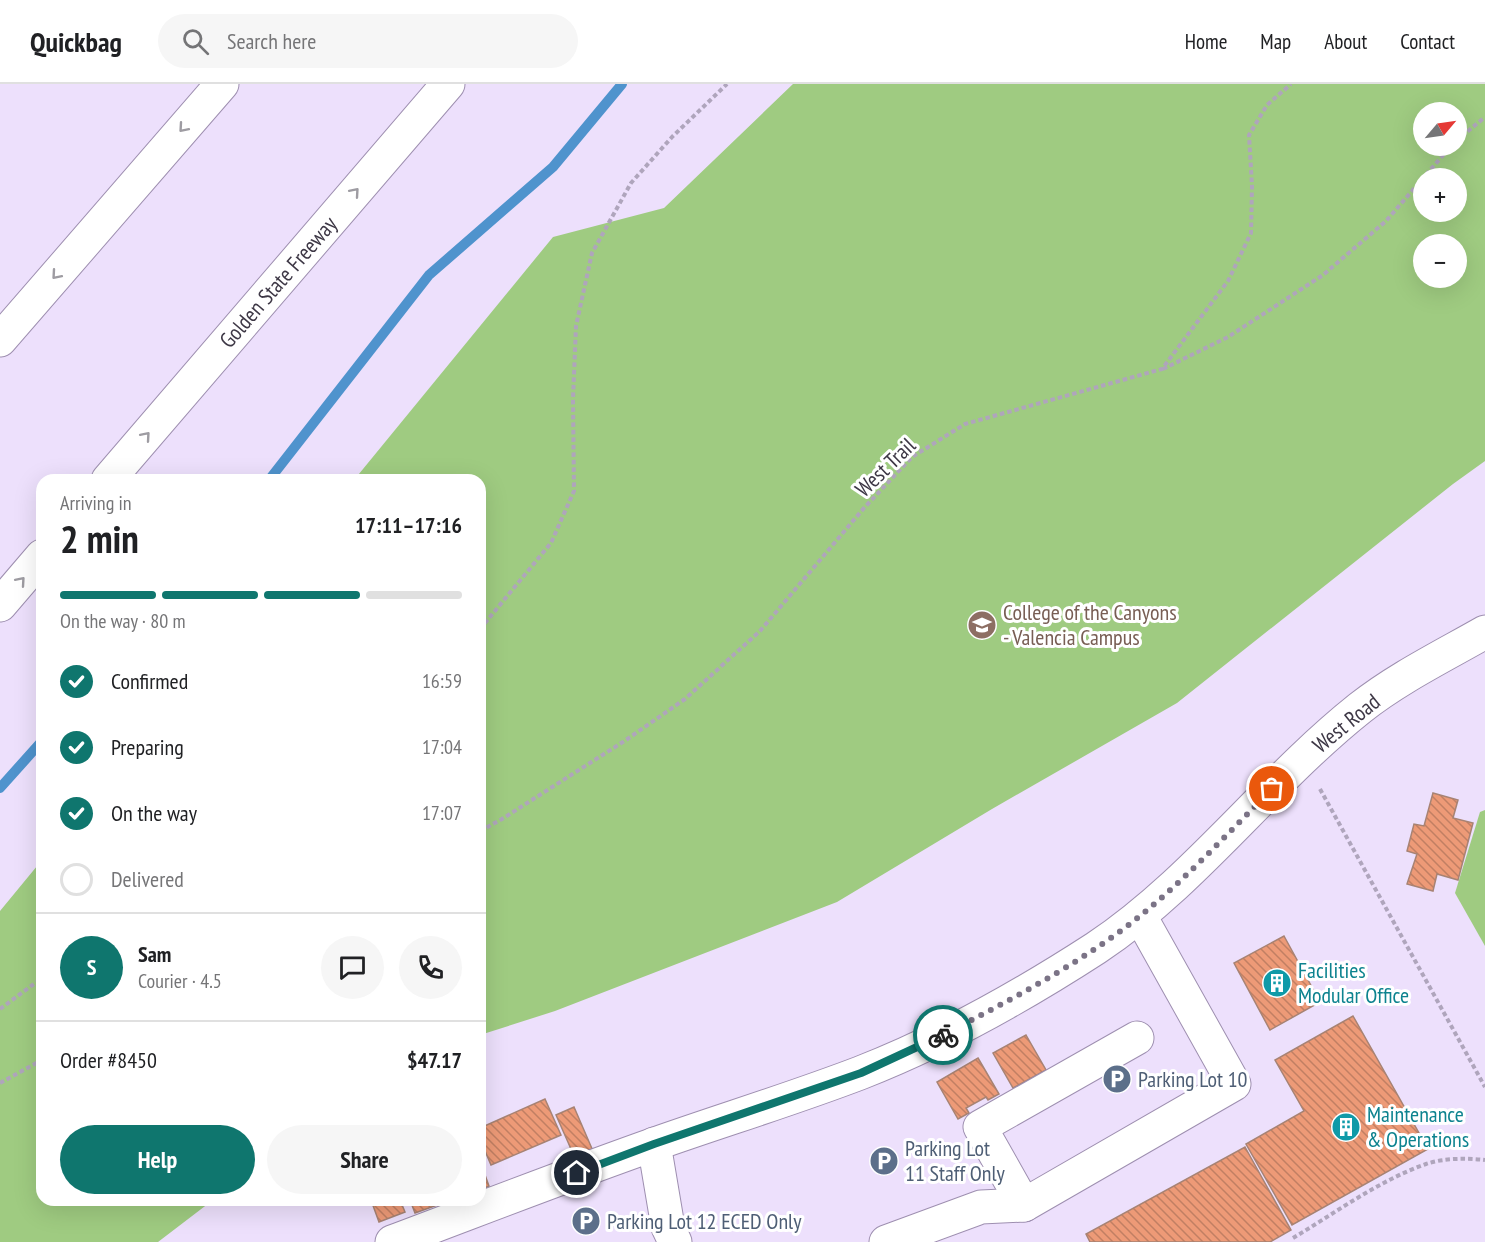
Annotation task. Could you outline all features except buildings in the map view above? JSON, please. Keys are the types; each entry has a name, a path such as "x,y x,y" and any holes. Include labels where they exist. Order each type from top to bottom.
{"main road":[{"path":"0,340 222,84"},
{"name":"Golden State Freeway","path":"113,474 448,84"},
{"path":"0,605 36,563"},
{"name":"West Road","path":"392,1242 654,1144 861,1073 934,1040 1012,999 1096,948 1140,915 1303,758 1361,707 1425,666 1485,632"},
{"path":"885,1242 981,1207 1024,1205 1234,1084 1140,915"},
{"path":"1024,1205 980,1127 1137,1038"},
{"path":"654,1144 668,1227 675,1242"}],"path":[{"path":"486,622 551,543 574,491 573,399 576,326 591,254 631,183 672,137 727,84"},
{"path":"1162,369 1228,281 1251,233 1252,186 1249,135 1267,105 1291,84"},
{"path":"1467,132 1485,117"},
{"name":"West Trail","path":"486,827 626,740 685,699 760,631 864,508 912,457 964,424 1162,369 1228,337 1323,275 1386,221 1442,156"},
{"path":"1303,758 1485,1087"},
{"path":"0,1010 36,983"},
{"path":"0,1083 36,1063"},
{"path":"1293,1238 1390,1180 1427,1163 1469,1158 1485,1160"}],"green space":[{"path":"793,84 1485,84 1485,461 1177,703 992,809 837,902 555,1011 486,1033 486,474 359,474 553,237 664,208"},
{"path":"1485,810 1485,946 1455,893 1480,812"},
{"path":"36,867 36,1206 205,1206 158,1242 0,1242 0,911"}],"waterway":[{"path":"274,474 429,275 553,167 622,84"},
{"path":"0,788 36,748"}],"way so far":[{"path":"943,1035 1012,999 1096,948 1140,915 1272,789"}],"place":[{"name":"College of the Canyons - Valencia Campus","path":"982,625"},
{"name":"Facilities Modular Office","path":"1277,983"},
{"name":"Parking Lot 10","path":"1117,1079"},
{"name":"Maintenance & Operations","path":"1346,1127"},
{"name":"Parking Lot 11 Staff Only","path":"884,1161"},
{"name":"Parking Lot 12 ECED Only","path":"586,1221"}],"route":[{"path":"577,1173 861,1073 943,1035"}]}
